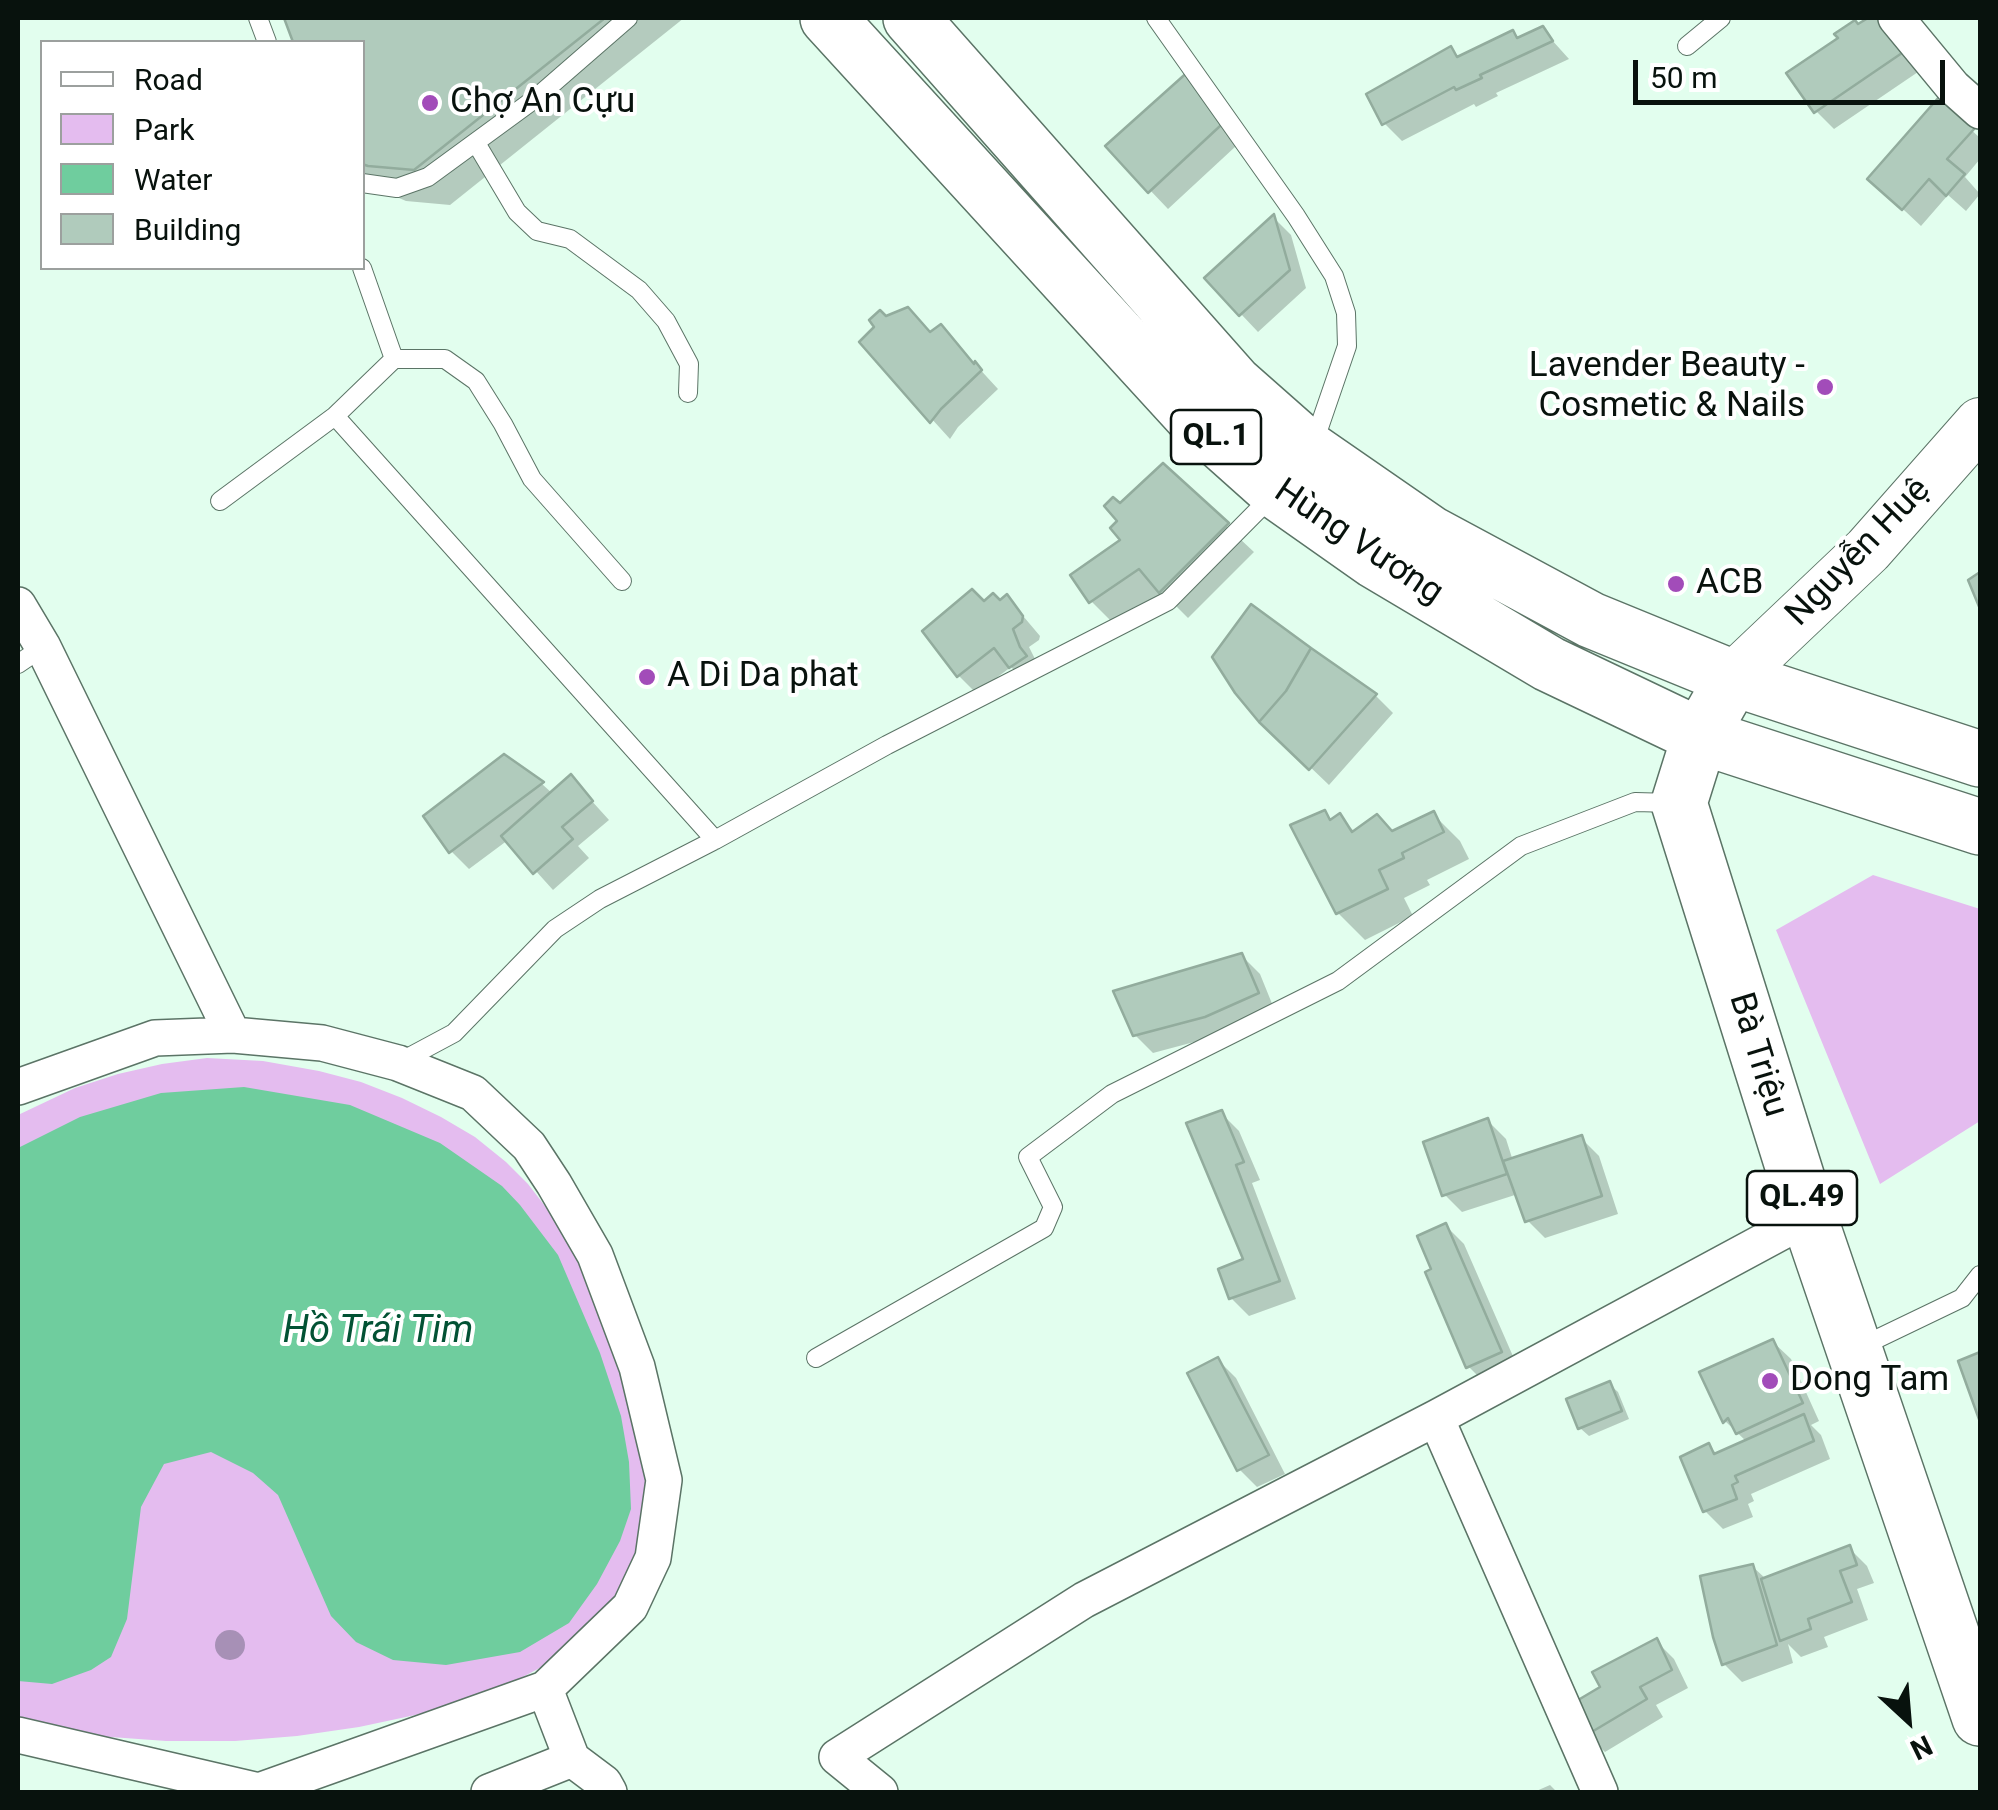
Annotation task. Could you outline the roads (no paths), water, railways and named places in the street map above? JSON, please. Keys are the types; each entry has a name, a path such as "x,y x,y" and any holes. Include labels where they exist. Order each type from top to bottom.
{"main road":[{"name":"Hùng Vương","path":"828,18 1192,416 1294,471 1432,534 1591,620 1733,678 1980,759"},
{"name":"Hùng Vương","path":"911,18 1234,384 1294,471 1374,560 1549,664 1700,736 1980,827"},
{"name":"Nguyễn Huệ","path":"1733,678 1868,550 1980,423"},
{"path":"1679,803 1700,736 1733,678"},
{"name":"Bà Triệu","path":"1679,803 1808,1217 1980,1718"}],"street":[{"path":"1896,18 1953,87 1980,111"},
{"path":"18,605 30,655 233,1035"},
{"path":"18,1087 155,1038 233,1035 322,1042 398,1063 473,1094 529,1146 595,1255 637,1367 664,1480 653,1558 630,1606 545,1689 259,1792 18,1736"},
{"path":"880,1792 838,1757 1084,1600 1436,1418 1808,1217"},
{"path":"1436,1418 1600,1792"},
{"path":"545,1689 572,1759 604,1783 609,1792"},
{"path":"489,1792 572,1759"}],"lane":[{"path":"365,184 397,188 428,177 536,98 628,18"},
{"path":"398,1063 454,1033 555,929 600,899 887,745 1168,601 1294,471 1347,346 1346,313 1334,276 1296,216 1156,18"},
{"path":"1687,46 1721,18"},
{"path":"476,143 517,212 537,231 570,239 640,290 666,321 689,364 688,393"},
{"path":"363,270 394,359"},
{"path":"220,501 335,416 394,359 445,359 476,381 532,478 622,580"},
{"path":"335,416 715,840"},
{"path":"816,1358 1044,1228 1052,1207 1028,1157 1112,1094 1338,981 1521,846 1634,802 1679,803"},
{"path":"1855,1350 1962,1298 1980,1275"}],"water":[{"name":"Hồ Trái Tim","path":"244,1087 350,1105 440,1143 502,1186 520,1205 558,1255 600,1353 621,1416 629,1462 631,1509 620,1541 597,1584 569,1623 520,1652 446,1665 393,1660 356,1642 331,1616 278,1495 253,1473 211,1452 164,1464 141,1507 127,1619 111,1657 91,1670 52,1684 18,1681 18,1148 80,1117 161,1093"}],"place":[{"name":"Chợ An Cựu","path":"430,103"},
{"name":"Lavender Beauty - Cosmetic & Nails","path":"1825,387"},
{"name":"ACB","path":"1676,584"},
{"name":"A Di Da phat","path":"647,677"},
{"name":"Dong Tam","path":"1770,1381"}]}
